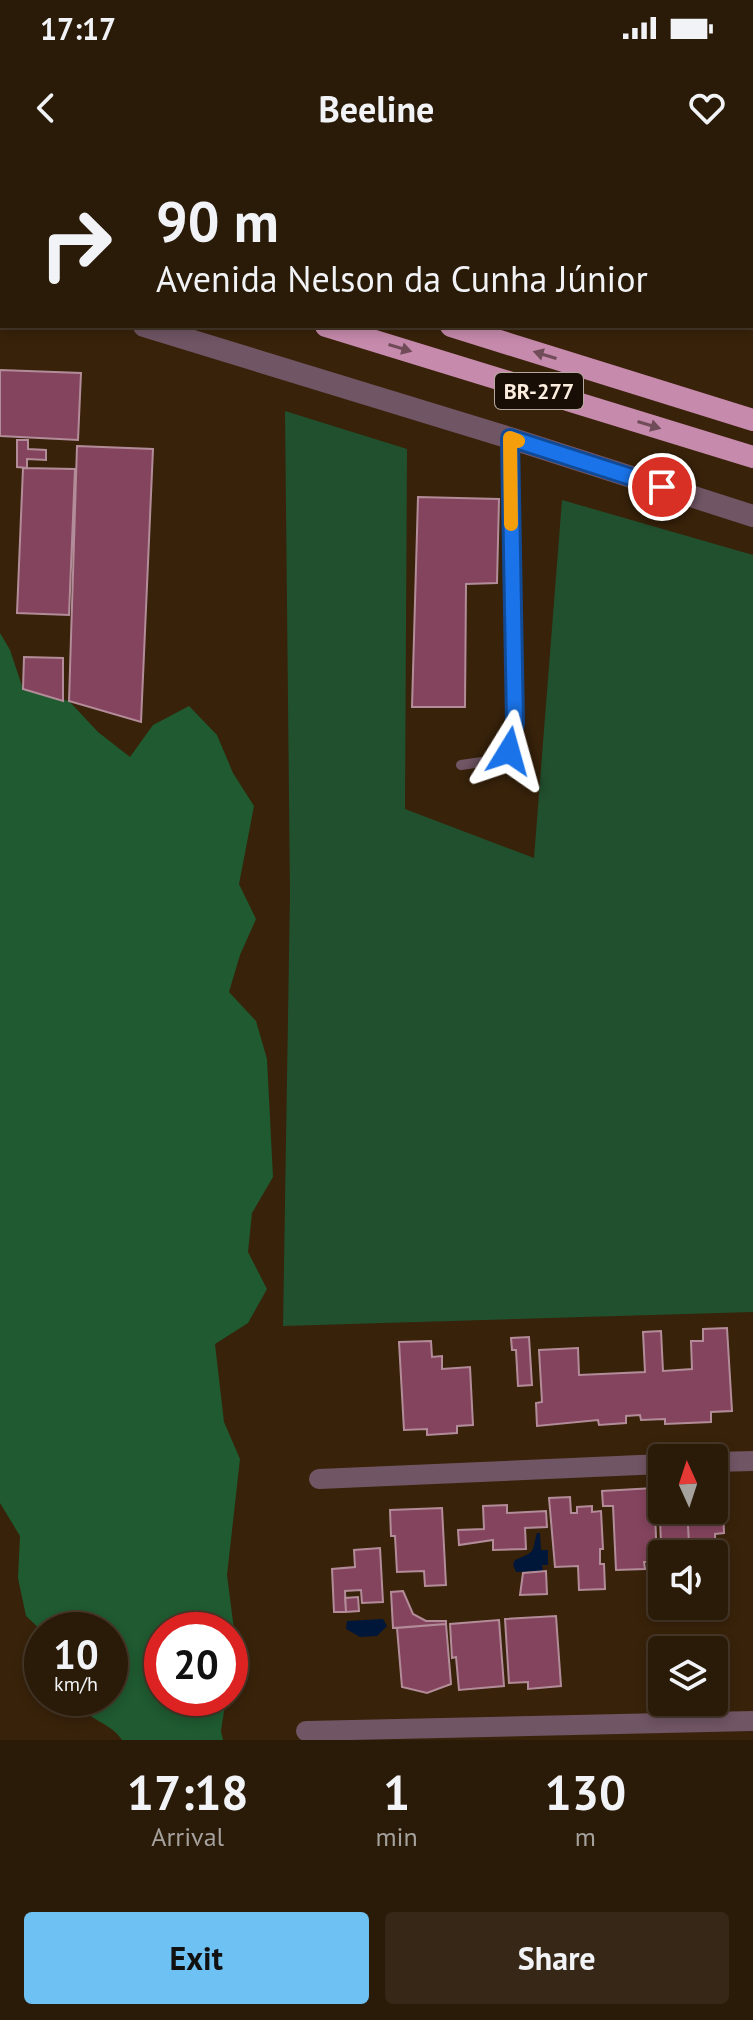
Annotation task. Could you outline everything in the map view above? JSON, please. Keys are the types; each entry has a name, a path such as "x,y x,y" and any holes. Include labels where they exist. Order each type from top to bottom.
{"highway":[{"name":"BR-277","path":"333,328 753,457"},
{"name":"BR-277","path":"457,328 753,420"}],"street":[{"path":"151,328 753,516"},
{"path":"728,1462 753,1461"},
{"path":"319,1479 648,1465"},
{"path":"306,1731 753,1721"}],"lane":[{"path":"461,765 496,760 509,751 515,723 510,438"}],"green space":[{"path":"285,411 407,449 405,809 534,858 562,500 753,555 753,1312 283,1326 290,894"},
{"path":"0,633 10,650 23,689 69,701 98,732 130,757 153,725 189,706 217,735 233,773 254,806 239,884 256,919 240,955 229,992 256,1021 267,1059 273,1177 252,1213 248,1252 267,1289 248,1323 215,1344 224,1422 240,1459 227,1575 232,1612 144,1612 144,1716 223,1716 223,1740 122,1740 112,1729 92,1716 128,1716 128,1612 25,1612 18,1578 20,1536 0,1503"}],"water":[{"path":"537,1533 540,1533 541,1550 548,1550 548,1565 542,1565 543,1571 516,1572 513,1565 515,1560 532,1551"},
{"path":"383,1619 387,1626 377,1636 360,1637 346,1629 347,1621"}],"building":[{"path":"0,370 81,373 78,440 0,436"},
{"path":"17,440 28,440 28,449 46,450 46,460 27,459 27,468 17,467"},
{"path":"77,446 153,449 141,722 69,701"},
{"path":"23,468 75,469 69,615 17,613"},
{"path":"418,497 499,499 497,583 466,584 465,707 412,707"},
{"path":"24,657 63,658 63,701 23,689"},
{"path":"727,1328 732,1411 711,1412 711,1422 665,1424 665,1419 641,1420 640,1415 626,1416 626,1423 599,1425 598,1420 537,1426 536,1403 542,1402 539,1350 578,1348 579,1375 645,1372 643,1332 661,1331 663,1371 692,1369 691,1341 703,1341 703,1329"},
{"path":"529,1337 532,1385 518,1386 516,1350 512,1350 511,1338"},
{"path":"431,1341 432,1357 442,1356 442,1369 470,1367 473,1425 457,1426 457,1433 427,1435 427,1429 404,1430 399,1342"},
{"path":"648,1488 648,1524 655,1524 656,1540 648,1540 645,1569 616,1570 613,1506 603,1506 602,1491"},
{"path":"570,1497 571,1513 577,1513 577,1507 592,1506 592,1512 601,1511 603,1549 600,1549 600,1564 604,1564 605,1589 579,1590 578,1566 555,1567 549,1498"},
{"path":"507,1505 507,1513 546,1511 547,1527 525,1528 526,1549 493,1550 493,1540 459,1545 458,1530 484,1529 483,1506"},
{"path":"442,1508 446,1585 425,1586 424,1571 397,1572 390,1510"},
{"path":"660,1524 688,1524 689,1540 661,1540"},
{"path":"688,1524 724,1524 724,1533 715,1534 715,1540 689,1540"},
{"path":"380,1548 383,1602 362,1603 361,1590 345,1591 346,1612 334,1612 332,1569 355,1567 354,1550"},
{"path":"546,1571 547,1594 520,1595 523,1573"},
{"path":"403,1591 413,1614 426,1621 446,1621 446,1624 393,1628 391,1592"},
{"path":"358,1597 359,1611 346,1612 345,1598"},
{"path":"556,1616 561,1686 528,1689 528,1682 509,1683 505,1619"},
{"path":"499,1620 504,1686 459,1690 456,1657 452,1658 450,1624"},
{"path":"446,1624 451,1684 427,1693 402,1687 397,1628"}],"slow traffic":[{"path":"511,524 510,438 518,441"}],"route":[{"path":"509,751 515,723 510,438 662,487"}]}
